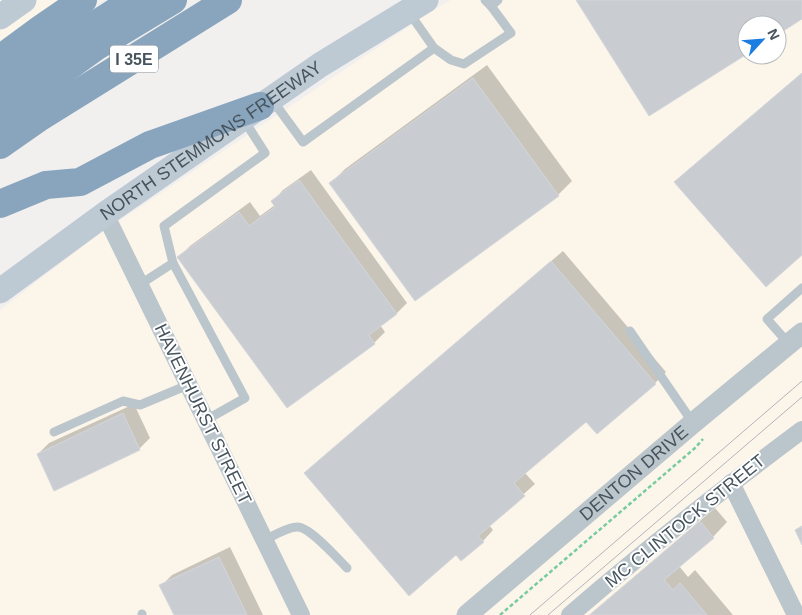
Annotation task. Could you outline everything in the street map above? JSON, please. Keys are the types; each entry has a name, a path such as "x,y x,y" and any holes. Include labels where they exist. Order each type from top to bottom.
{"highway":[{"path":"0,59 83,0"},
{"name":"I 35E","path":"0,86 134,0"},
{"path":"0,116 97,46 173,0"},
{"name":"I 35E","path":"0,145 40,117 228,0"},
{"path":"0,204 46,185 80,182 150,145 258,108"}],"main road":[{"name":"NORTH STEMMONS FREEWAY","path":"0,291 105,214 320,64 417,6"}],"street":[{"name":"HAVENHURST STREET","path":"105,214 301,615"},
{"name":"DENTON DRIVE","path":"466,615 699,431 796,339"},
{"name":"MC CLINTOCK STREET","path":"570,615 730,483 802,430"},
{"path":"730,483 796,615"}],"lane":[{"path":"417,6 434,48 451,60 464,64 511,33 488,3 498,0"},
{"path":"258,108 303,142 434,48"},
{"path":"206,420 245,398 173,263 164,226 265,153 258,108"},
{"path":"139,285 173,263"},
{"path":"796,339 766,319 802,288"},
{"path":"630,330 699,431"},
{"path":"54,432 123,401 140,404 188,385"},
{"path":"265,540 298,526 305,529 321,542 347,568"}],"path":[{"path":"500,615 695,448 699,431"}],"shaded area":[{"path":"0,0 86,0 0,60"},
{"path":"451,0 802,0 802,615 0,615 0,310 91,240"}],"building":[{"path":"576,0 802,0 802,19 787,29 787,15 737,15 737,60 649,116"},
{"path":"802,73 802,255 766,287 674,182"},
{"path":"473,78 559,196 415,301 329,183"},
{"path":"299,180 397,314 369,335 375,344 287,408 177,257 239,212 249,226 275,207 271,201"},
{"path":"551,261 656,384 597,434 586,422 514,483 525,496 478,536 484,542 461,561 456,555 409,596 304,473"},
{"path":"123,413 140,450 54,491 37,454"},
{"path":"700,521 714,538 664,580 673,590 680,583 707,615 590,615"},
{"path":"802,526 802,545 795,530"},
{"path":"219,557 247,615 174,615 159,585"}],"tram line":[{"path":"530,615 802,381"},
{"path":"548,615 802,397"}]}
